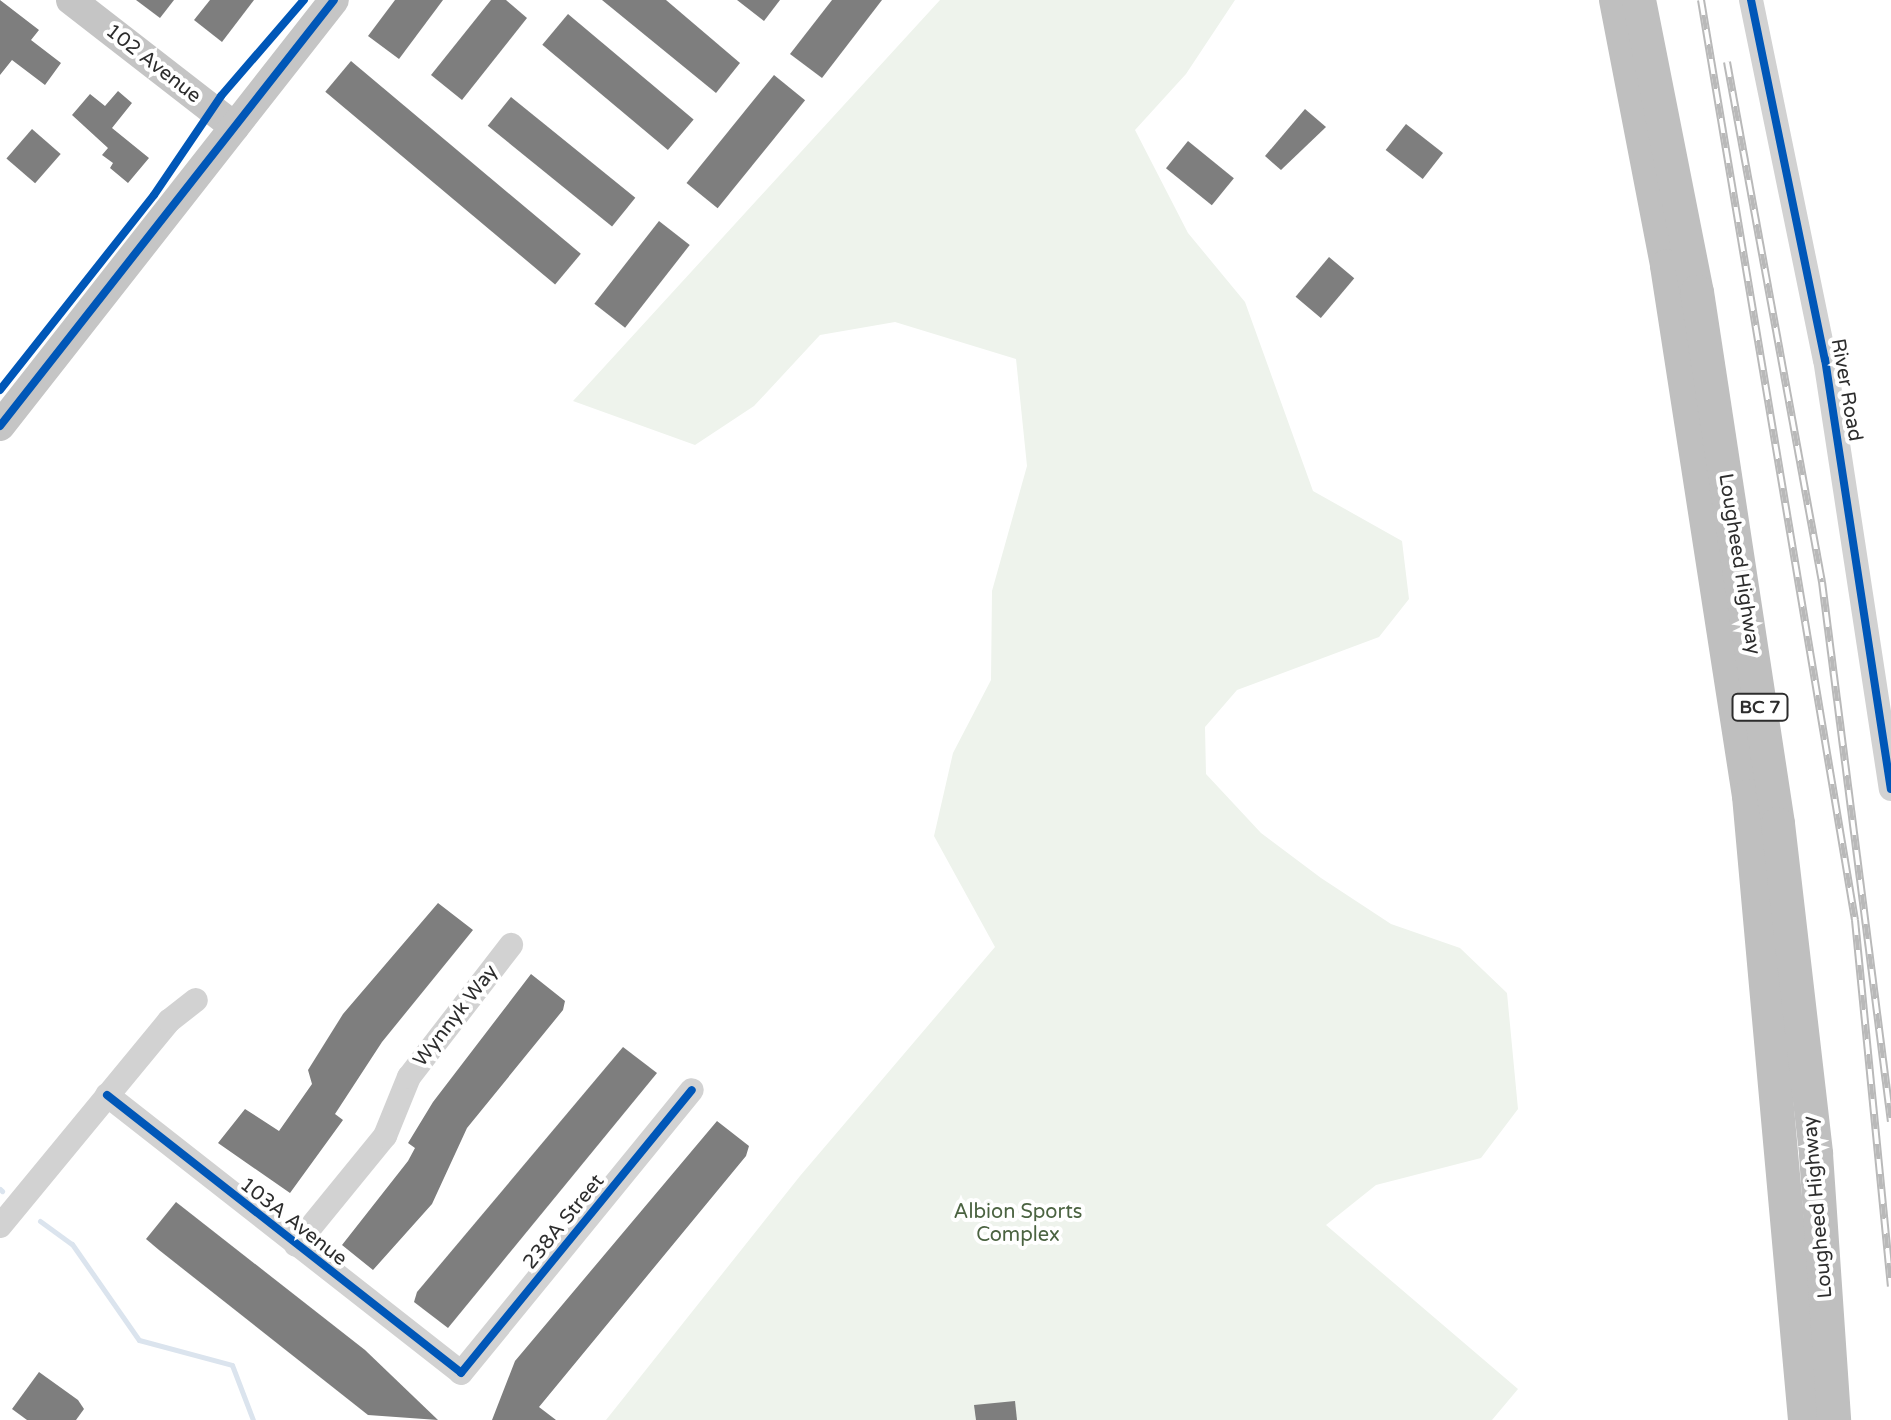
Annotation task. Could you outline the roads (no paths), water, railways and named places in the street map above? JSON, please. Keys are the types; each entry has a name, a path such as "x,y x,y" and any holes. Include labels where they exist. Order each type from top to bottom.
{"highway":[{"name":"Lougheed Highway","path":"1616,0 1667,266 1749,796 1805,1420"},
{"name":"Lougheed Highway","path":"1639,0 1697,292 1778,824 1816,1154 1834,1420"}],"main road":[{"name":"102 Avenue","path":"71,0 235,127"},
{"path":"0,426 334,0"}],"street":[{"name":"River Road","path":"1751,0 1825,359 1891,789"},
{"name":"Wynnyk Way","path":"296,1245 385,1136 409,1077 511,945"},
{"path":"0,1226 169,1021 196,1000"},
{"name":"238A Street","path":"461,1373 692,1090"},
{"name":"103A Avenue","path":"107,1095 461,1373"}],"waterway":[{"path":"40,1221 72,1244 139,1340 232,1365 253,1420"}],"railway":[{"path":"1701,0 1855,920 1891,1286"},
{"path":"1727,62 1822,582 1891,1122"}],"park label":[{"name":"Albion Sports Complex","path":"1018,1224"}]}
